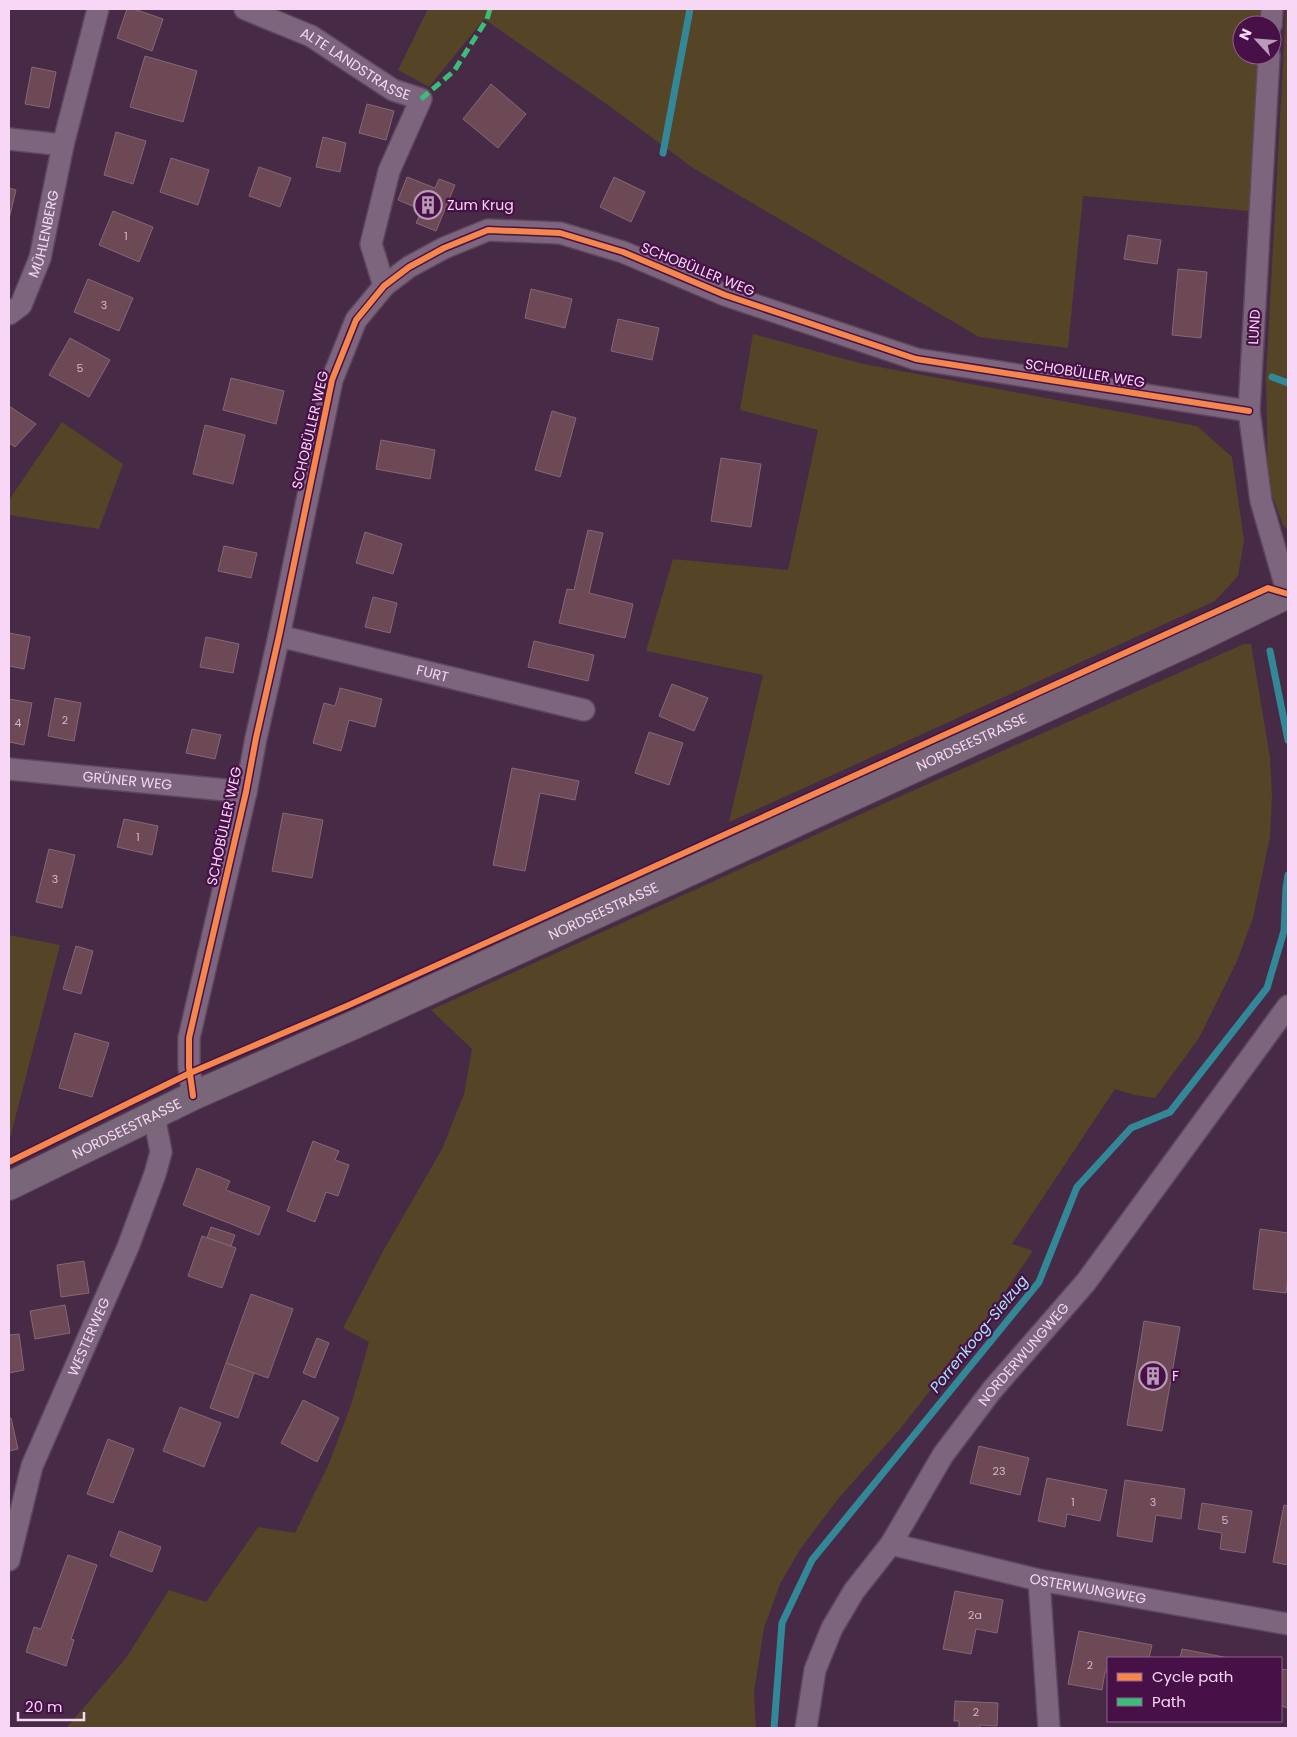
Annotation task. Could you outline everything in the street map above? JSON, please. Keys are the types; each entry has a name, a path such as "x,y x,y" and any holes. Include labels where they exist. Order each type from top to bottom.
{"main road":[{"name":"NORDSEESTRASSE","path":"9,1186 193,1096 356,1024 1200,637 1288,594"}],"street":[{"name":"MÜHLENBERG","path":"9,314 20,305 40,258 63,145 98,9"},
{"name":"ALTE LANDSTRASSE","path":"245,9 311,36 393,90 422,99 389,171 371,244 384,286"},
{"name":"LUND","path":"1268,65 1249,411 1261,501 1288,594"},
{"path":"9,139 63,145"},
{"name":"SCHOBÜLLER WEG","path":"193,1096 189,1067 189,1038 246,792 332,380 356,320 384,286 408,267 444,248 488,230 560,233 623,252 725,295 916,359 1249,411"},
{"name":"FURT","path":"279,636 584,710"},
{"name":"GRÜNER WEG","path":"9,769 246,792"},
{"name":"NORDERWUNGWEG","path":"806,1728 815,1670 832,1628 854,1591 890,1544 943,1455 992,1390 1086,1282 1288,1006"},
{"name":"WESTERWEG","path":"9,1560 32,1466 128,1247 156,1174 161,1152 154,1115"},
{"name":"OSTERWUNGWEG","path":"890,1544 1039,1580 1288,1624"},
{"path":"1039,1580 1049,1728"}],"shaded area":[{"path":"428,9 1261,9 1261,15 1232,15 1232,65 1257,65 1249,211 1083,196 1068,348 979,337 693,168 608,105 484,19 429,87 398,70"},
{"path":"1286,9 1288,9 1288,530 1283,525 1268,483 1266,377"},
{"path":"753,334 863,364 1197,426 1232,457 1244,540 1238,576 1215,601 729,822 763,675 646,651 673,559 788,570 818,430 740,410"},
{"path":"62,422 123,464 99,529 9,515 9,500"},
{"path":"1244,644 1251,644 1270,757 1272,796 1270,837 1253,918 1237,961 1199,1038 1155,1098 1134,1095 1115,1089 1012,1244 1033,1251 981,1326 900,1429 838,1499 801,1548 780,1584 764,1628 754,1692 756,1728 45,1728 67,1727 126,1658 169,1590 206,1602 258,1527 295,1533 328,1466 351,1405 369,1342 343,1328 382,1253 442,1149 464,1094 472,1049 431,1010 894,799"},
{"path":"9,935 60,945 9,1142"}],"building":[{"path":"127,9 134,9 163,19 152,51 117,38"},
{"path":"145,56 197,71 183,122 130,107"},
{"path":"32,67 56,72 49,108 25,104"},
{"path":"491,84 526,114 498,148 463,119"},
{"path":"367,104 394,111 386,140 359,133"},
{"path":"116,132 146,141 133,184 104,175"},
{"path":"323,137 346,143 340,172 316,167"},
{"path":"171,158 209,170 198,205 160,192"},
{"path":"259,167 291,178 280,207 249,196"},
{"name":"Zum Krug","path":"407,177 435,188 439,179 455,185 436,231 416,223 422,210 398,200"},
{"path":"614,177 645,192 631,222 600,207"},
{"path":"9,188 16,190 9,219"},
{"path":"113,211 153,227 139,262 99,245"},
{"path":"1128,235 1161,240 1157,264 1124,259"},
{"path":"1178,269 1207,272 1201,338 1172,335"},
{"path":"88,279 133,298 119,331 74,312"},
{"path":"531,289 572,299 565,328 525,318"},
{"path":"618,319 659,328 652,360 611,351"},
{"path":"70,338 110,360 89,397 49,375"},
{"path":"231,378 284,391 276,424 223,410"},
{"path":"9,406 36,424 15,447 9,443"},
{"path":"552,411 576,418 560,477 535,470"},
{"path":"205,425 245,435 233,484 193,474"},
{"path":"381,440 435,450 430,479 376,469"},
{"path":"721,458 761,464 751,527 711,521"},
{"path":"588,530 603,533 589,593 633,604 625,638 559,623 567,589 574,590"},
{"path":"365,532 402,544 393,574 356,563"},
{"path":"224,546 257,553 251,578 218,571"},
{"path":"373,597 397,603 390,633 365,627"},
{"path":"9,633 30,637 24,669 9,666"},
{"path":"206,637 239,644 233,673 200,667"},
{"path":"534,641 594,655 588,681 528,667"},
{"path":"672,684 708,698 694,731 659,716"},
{"path":"340,688 382,699 375,727 349,720 341,751 313,743 324,703 335,706"},
{"path":"55,698 81,703 74,741 48,736"},
{"path":"9,699 32,703 24,745 9,742"},
{"path":"192,729 221,735 215,759 186,753"},
{"path":"649,732 683,743 669,785 635,773"},
{"path":"512,768 579,781 575,800 540,793 525,871 493,865"},
{"path":"283,813 323,820 312,878 272,871"},
{"path":"124,819 158,826 152,855 117,847"},
{"path":"49,849 75,855 62,908 36,902"},
{"path":"76,946 93,951 81,994 63,989"},
{"path":"75,1033 109,1043 92,1097 59,1088"},
{"path":"313,1141 339,1151 335,1160 349,1165 338,1196 326,1192 315,1222 287,1211"},
{"path":"197,1168 230,1181 226,1190 270,1207 259,1235 183,1205"},
{"path":"211,1227 235,1235 231,1246 207,1238"},
{"path":"1260,1229 1288,1233 1286,1293 1253,1289"},
{"path":"202,1236 236,1248 222,1288 188,1276"},
{"path":"84,1261 89,1293 61,1297 57,1265"},
{"path":"251,1294 293,1309 268,1378 226,1363"},
{"path":"65,1305 70,1333 35,1339 30,1311"},
{"name":"F","path":"1144,1321 1180,1327 1162,1431 1127,1425"},
{"path":"19,1334 24,1370 9,1373 9,1335"},
{"path":"317,1338 329,1343 315,1378 303,1373"},
{"path":"226,1363 254,1373 238,1418 210,1408"},
{"path":"303,1400 339,1418 317,1462 281,1443"},
{"path":"180,1407 221,1423 204,1467 163,1451"},
{"path":"9,1418 11,1418 18,1449 9,1451"},
{"path":"108,1439 134,1449 113,1503 87,1494"},
{"path":"979,1446 1029,1458 1020,1495 970,1483"},
{"path":"1047,1478 1107,1490 1100,1521 1067,1514 1065,1527 1038,1521"},
{"path":"1125,1480 1185,1489 1181,1519 1156,1515 1152,1542 1117,1536"},
{"path":"1202,1503 1252,1511 1245,1553 1220,1549 1222,1533 1198,1529"},
{"path":"1284,1505 1288,1506 1288,1565 1273,1562"},
{"path":"119,1531 161,1547 152,1572 110,1556"},
{"path":"68,1555 97,1565 71,1639 74,1640 66,1666 26,1652 34,1627 41,1629"},
{"path":"955,1591 1003,1600 997,1633 976,1629 971,1654 943,1649"},
{"path":"1079,1631 1152,1645 1149,1657 1107,1657 1107,1672 1105,1672 1102,1690 1068,1684"},
{"path":"1182,1649 1224,1657 1180,1657"},
{"path":"1282,1669 1288,1670 1288,1708 1282,1706"},
{"path":"955,1701 998,1703 997,1726 980,1725 980,1728 959,1728 959,1721 954,1721"}],"waterway":[{"path":"663,153 690,9"},
{"path":"1272,377 1288,383"},
{"name":"Porrenkoog-Sielzug","path":"1270,651 1288,740"},
{"name":"Porrenkoog-Sielzug","path":"774,1728 782,1623 812,1560 1039,1282 1077,1187 1131,1128 1170,1112 1267,988 1284,931 1288,875"}],"marked path":[{"path":"421,99 454,71 487,19 490,9"}],"cycle path":[{"path":"193,1096 189,1067 189,1038 246,792 332,380 356,320 384,286 409,267 444,248 488,230 560,233 623,252 725,295 916,359 1249,411"},
{"path":"9,1162 190,1073 349,1005 1268,588 1288,594"}],"place":[{"name":"Zum Krug","path":"428,205"},
{"name":"F","path":"1153,1376"}]}
